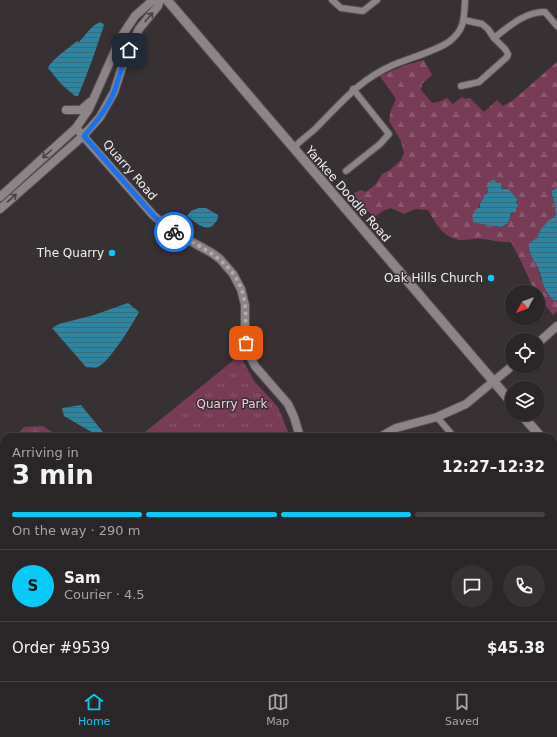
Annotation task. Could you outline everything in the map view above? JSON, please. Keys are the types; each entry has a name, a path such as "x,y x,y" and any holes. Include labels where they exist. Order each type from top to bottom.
{"main road":[{"name":"Yankee Doodle Road","path":"167,0 505,395"},
{"path":"527,421 538,433"}],"street":[{"path":"0,197 76,128 89,109 121,37 135,16 153,0"},
{"path":"0,209 84,136 100,117 114,92 124,61 139,29 158,6 160,0"},
{"path":"332,0 341,8 363,11 377,0"},
{"path":"294,148 353,89 380,71 440,47 450,41 462,27 464,20 465,0"},
{"path":"494,38 510,25 539,12 545,12 557,26"},
{"path":"461,86 479,82 507,57 508,54 506,49 482,24 464,20"},
{"path":"346,171 380,144 389,134 353,89"},
{"path":"66,110 81,110 94,98"},
{"name":"Quarry Road","path":"76,128 164,226 212,253 226,264 241,289 245,305 245,334 248,352 255,366 288,404 299,433"},
{"path":"545,337 557,326"},
{"path":"387,433 396,428 437,417 466,404 505,372"},
{"path":"437,417 451,433"}],"green space":[{"path":"424,60 432,75 422,84 421,90 432,103 447,98 453,104 462,97 465,99 470,98 484,112 497,100 503,106 512,101 557,62 557,188 551,191 556,215 547,223 537,238 529,245 529,251 545,285 532,285 511,242 480,239 455,239 441,230 428,210 416,209 404,214 391,208 383,211 373,218 370,213 359,203 354,193 361,190 366,192 376,184 382,174 390,170 401,160 404,153 401,141 389,121 391,110 396,99 380,76 406,65","holes":["494,180 498,183 501,189 506,188 518,200 508,223 501,227 474,223 480,203 488,193"]},
{"path":"545,285 555,301 557,300 557,312 553,315 545,305"},
{"name":"Quarry Park","path":"240,355 254,381 278,407 288,433 144,433"},
{"path":"42,426 54,433 19,433 24,427"}],"water":[{"path":"101,22 104,25 95,52 78,96 75,96 61,84 48,68 57,57 77,41 79,42 92,27"},
{"path":"494,180 501,183 501,189 508,189 518,200 516,202 518,206 516,208 516,212 511,213 508,223 501,227 474,223 472,216 475,210 480,207 480,203 484,198 483,196 488,193 489,183"},
{"path":"557,188 557,300 555,301 548,294 545,288 538,268 530,253 529,247 529,244 537,238 541,229 556,215 551,191"},
{"path":"199,208 206,208 218,215 217,221 211,227 208,228 200,226 187,216 191,211"},
{"path":"128,303 139,312 113,353 100,366 95,368 86,367 52,328 59,324 94,315"},
{"path":"81,405 104,433 93,433 64,416 62,408"}],"way so far":[{"path":"174,232 212,253 226,264 233,274 241,289 245,305 246,343"}],"place":[{"name":"The Quarry","path":"112,253"},
{"name":"Oak Hills Church","path":"491,278"}],"route":[{"path":"129,50 114,92 100,117 84,136 153,215 164,226 174,232"}]}
